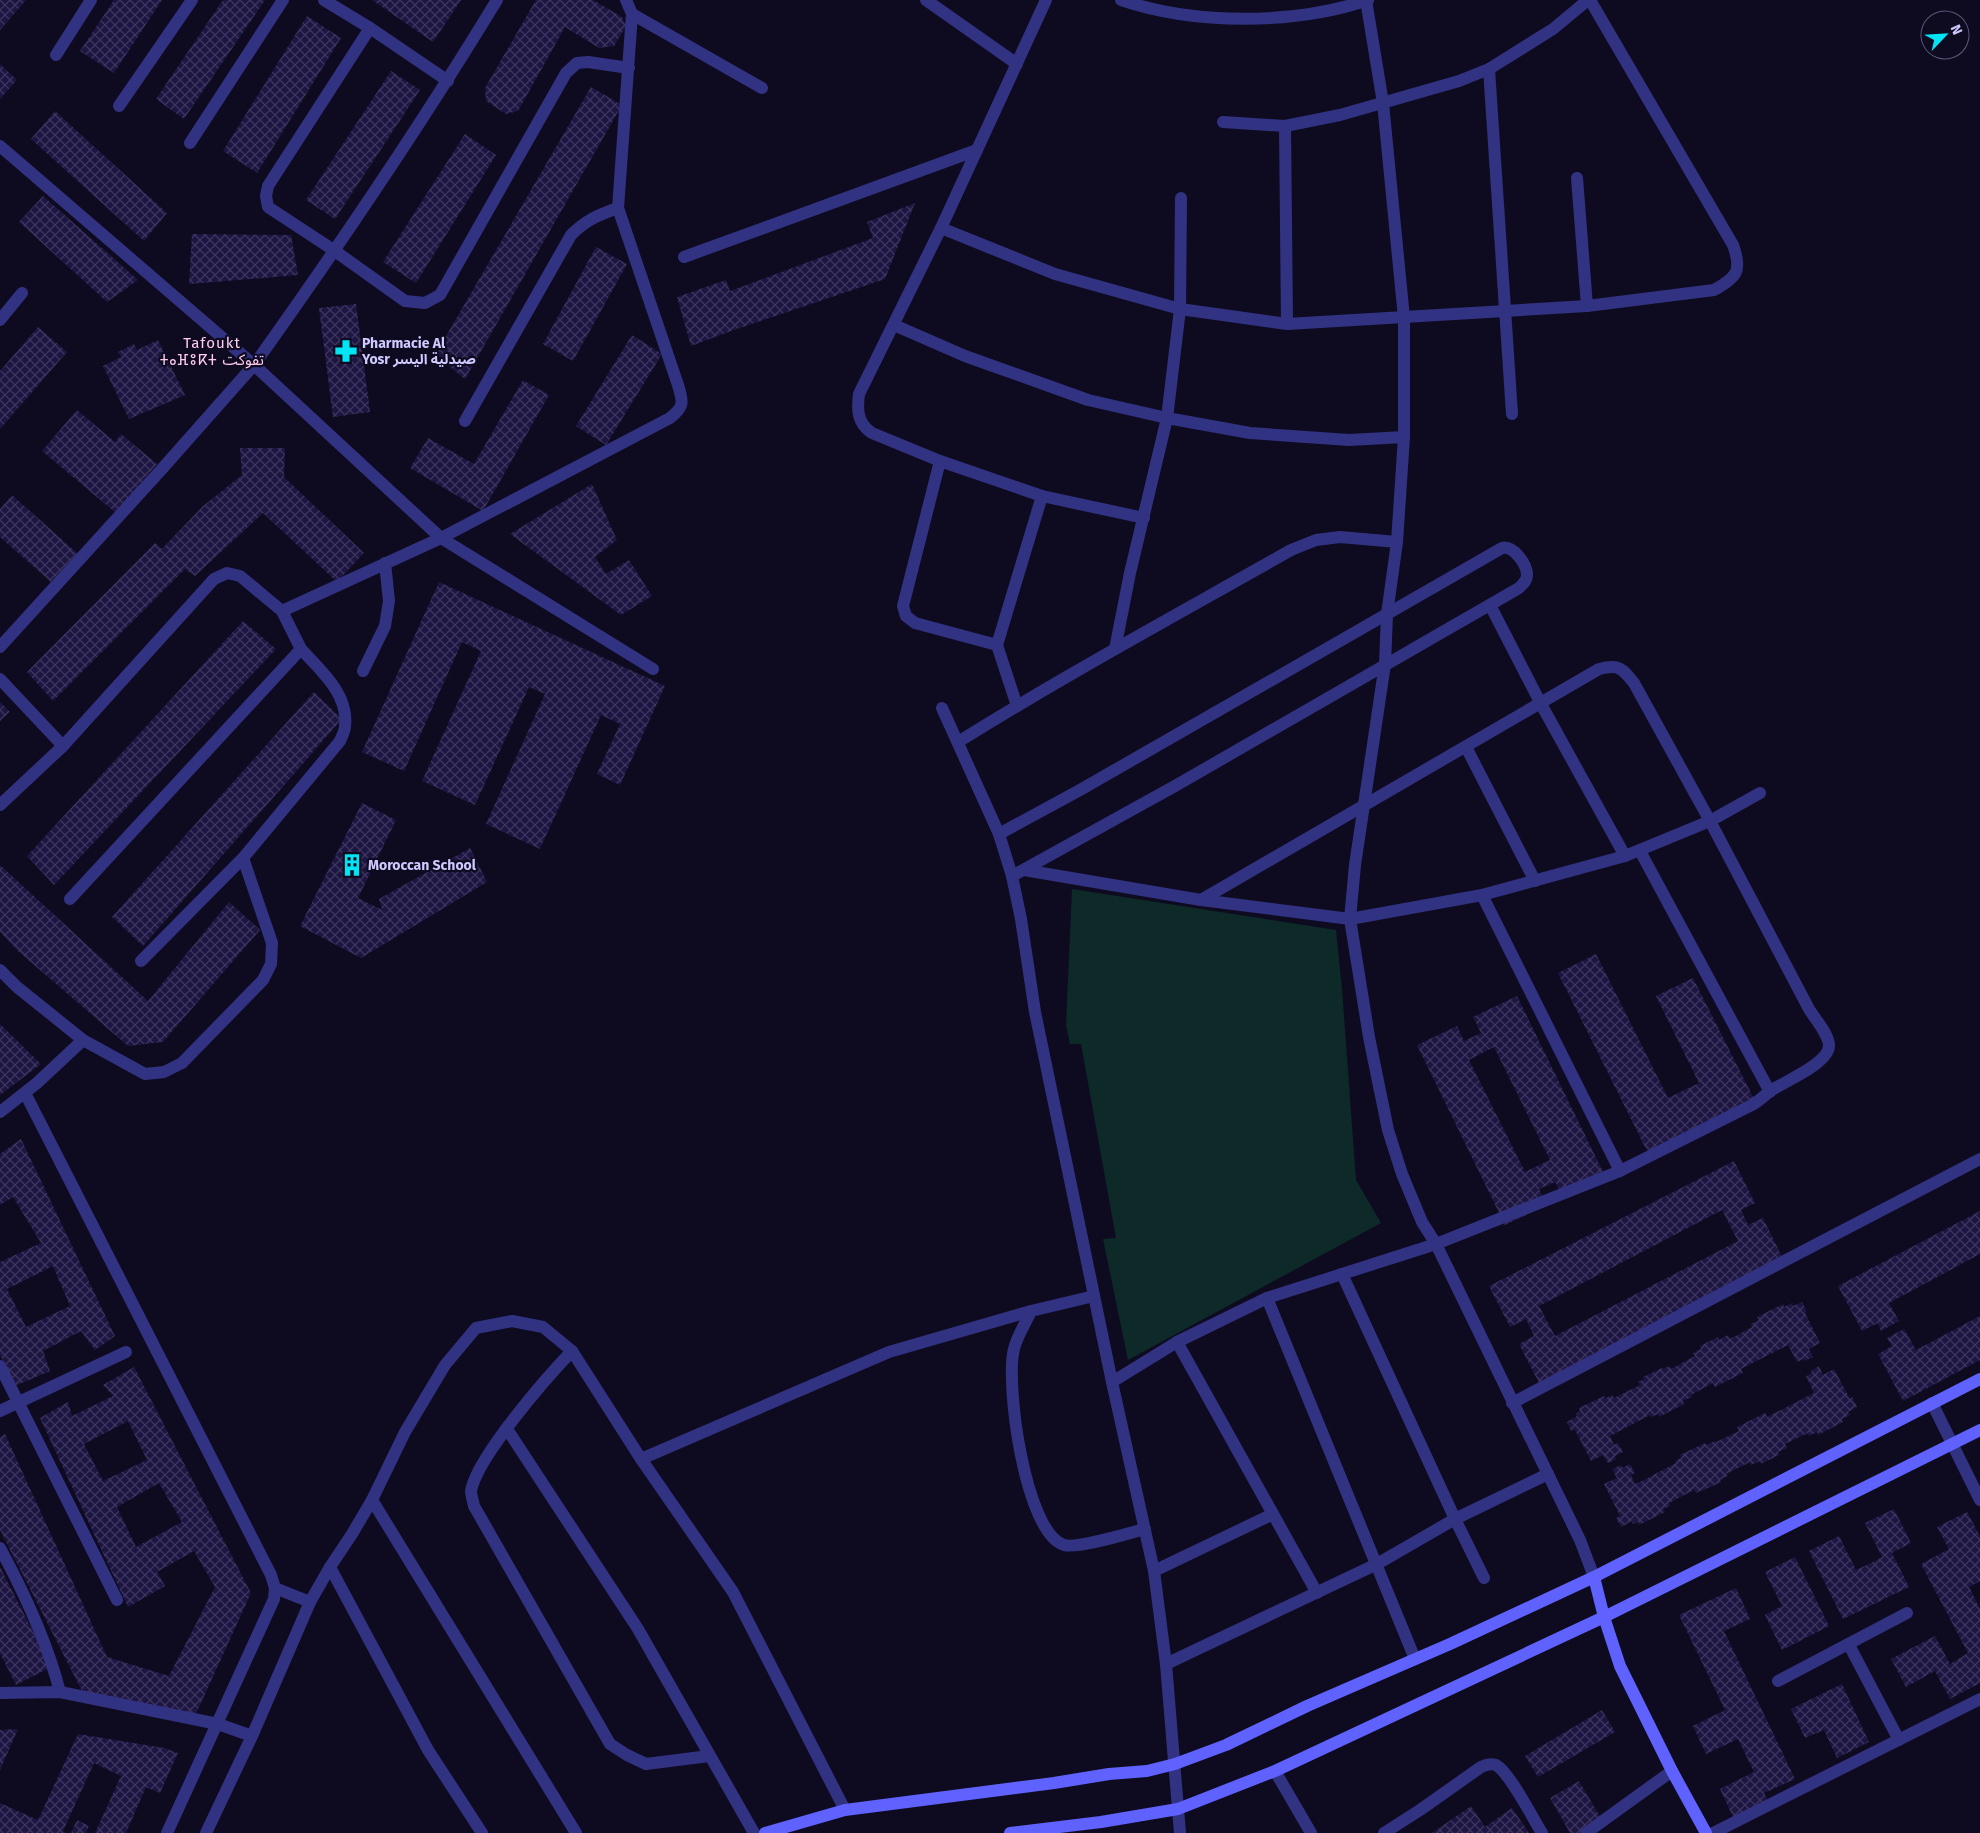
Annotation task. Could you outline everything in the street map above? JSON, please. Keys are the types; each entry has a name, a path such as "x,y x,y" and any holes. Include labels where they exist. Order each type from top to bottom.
{"street":[{"path":"56,55 91,0"},
{"path":"120,106 192,0"},
{"path":"190,143 283,0"},
{"path":"324,0 448,80"},
{"path":"0,647 254,365 335,251 448,80 496,0"},
{"path":"282,611 441,538 670,418 680,410 683,401 618,208 632,14 626,0"},
{"path":"926,0 1017,64"},
{"path":"1046,0 941,228 859,394 857,411 863,427 872,433 940,461 1042,496 1144,518"},
{"path":"1120,0 1204,18 1289,17 1367,0 1383,104 1404,318 1404,437 1397,542 1387,614 1385,664 1355,865 1350,919 1369,1037 1388,1130 1422,1222 1436,1244 1580,1540 1594,1576 1604,1617 1620,1666 1672,1771 1706,1833"},
{"path":"941,228 1055,274 1180,309 1287,324 1587,306 1714,290 1729,281 1737,270 1738,260 1733,245 1589,0 1553,29 1488,69 1459,81 1340,116 1285,126 1223,122"},
{"path":"632,14 762,88"},
{"path":"370,28 268,186 266,196 268,207 335,251 405,301 425,303 440,295 566,73 576,63 588,62 629,68"},
{"path":"1488,69 1512,414"},
{"path":"1285,126 1287,324"},
{"path":"0,146 254,365 441,538 653,668"},
{"path":"684,257 977,150"},
{"path":"1577,178 1587,306"},
{"path":"1116,649 1130,573 1167,418 1180,309 1181,198"},
{"path":"465,421 571,236 592,217 618,208"},
{"path":"0,320 22,293"},
{"path":"894,325 965,356 1088,400 1167,418 1250,433 1349,440 1404,437"},
{"path":"940,461 904,606 906,616 915,623 997,644"},
{"path":"1017,706 997,644 1042,496"},
{"path":"958,742 1017,706 1291,550 1316,540 1340,537 1397,542"},
{"path":"999,834 1080,790 1508,546 1513,548 1526,570 1526,582 1519,588 1012,876"},
{"path":"363,672 385,626 389,601 384,564"},
{"path":"0,805 63,746 214,579 227,573 240,576 282,611 301,649 331,682 344,704 345,726 340,741 244,858 141,961"},
{"path":"1490,605 1541,704 1625,856"},
{"path":"70,899 301,649"},
{"path":"1112,1382 1177,1342 1267,1298 1436,1244 1620,1171 1752,1106 1770,1092 1817,1063 1827,1054 1829,1044 1825,1034 1808,1009 1710,821 1634,683 1623,670 1613,666 1599,669 1201,900"},
{"path":"0,678 63,746"},
{"path":"942,708 999,834 1012,876 1021,919 1035,1012 1112,1382 1154,1571 1166,1664 1180,1833"},
{"path":"1466,747 1535,881"},
{"path":"1024,870 1201,900 1350,919 1482,895 1625,856 1710,821 1760,793"},
{"path":"1640,851 1770,1092"},
{"path":"0,970 17,987 83,1040 145,1074 164,1072 182,1063 263,980 271,964 272,943 244,858"},
{"path":"1482,895 1620,1171"},
{"path":"0,1112 25,1093 83,1040"},
{"path":"25,1093 267,1566 275,1588 274,1599 167,1833"},
{"path":"1512,1403 1980,1159"},
{"path":"1342,1274 1484,1578"},
{"path":"641,1459 889,1352 1031,1311 1094,1296"},
{"path":"1267,1298 1358,1524 1377,1564 1415,1659"},
{"path":"1031,1311 1014,1348 1012,1361 1014,1402 1022,1464 1037,1513 1055,1539 1065,1545 1083,1543 1146,1529"},
{"path":"206,1833 252,1736 310,1602 372,1500 405,1432 445,1365 476,1328 512,1321 543,1327 572,1351 641,1459 734,1592 845,1810"},
{"path":"1177,1342 1317,1593"},
{"path":"572,1351 549,1374 506,1429 478,1470 471,1492 474,1506 610,1744 646,1764 710,1756"},
{"path":"0,1411 126,1352"},
{"path":"0,1366 117,1600"},
{"path":"765,1833 845,1810 1054,1784 1109,1774 1147,1771 1175,1764 1226,1745 1307,1706 1415,1659 1594,1576 1980,1379"},
{"path":"1932,1404 1980,1500"},
{"path":"506,1429 638,1629 754,1833"},
{"path":"1010,1833 1101,1822 1178,1809 1275,1771 1604,1617 1980,1430"},
{"path":"1166,1664 1377,1564 1455,1519 1548,1474"},
{"path":"372,1500 576,1833"},
{"path":"1154,1571 1273,1514"},
{"path":"0,1548 41,1631 52,1661 60,1692"},
{"path":"330,1567 428,1750 477,1831"},
{"path":"275,1588 310,1602"},
{"path":"1778,1681 1907,1613"},
{"path":"1849,1645 1899,1740"},
{"path":"0,1692 60,1692 218,1724 252,1736"},
{"path":"1713,1833 1980,1699"},
{"path":"1384,1833 1481,1767 1490,1764 1496,1766 1507,1776 1542,1833"},
{"path":"1275,1771 1312,1833"},
{"path":"1586,1833 1672,1771"}],"green space":[{"path":"1072,889 1336,930 1356,1180 1381,1223 1128,1360 1103,1239 1116,1238 1081,1044 1070,1044 1066,1025"}],"building":[{"path":"0,0 26,0 0,30"},
{"path":"114,0 162,0 114,73 80,51"},
{"path":"223,0 265,0 184,119 156,99"},
{"path":"372,0 461,0 433,42"},
{"path":"536,0 593,0 622,17 626,26 614,46 599,48 565,27 518,111 506,114 486,101 485,88"},
{"path":"307,16 341,38 257,173 223,151"},
{"path":"0,64 17,80 0,99"},
{"path":"391,71 420,90 335,219 306,200"},
{"path":"591,87 622,105 465,379 435,355"},
{"path":"55,111 167,213 144,241 31,139"},
{"path":"465,134 496,155 416,283 383,262"},
{"path":"43,196 138,280 107,302 19,222"},
{"path":"915,203 885,279 691,346 677,297 726,280 730,291 873,238 867,222"},
{"path":"192,234 291,235 298,275 189,284"},
{"path":"596,247 627,264 573,361 543,344"},
{"path":"356,304 370,412 333,417 319,308"},
{"path":"38,327 67,352 0,429 0,371"},
{"path":"632,335 662,354 606,445 576,426"},
{"path":"158,340 185,395 129,419 103,366 121,357 118,352 134,344 137,350"},
{"path":"523,380 549,395 483,511 410,468 428,438 474,464"},
{"path":"77,410 115,442 121,434 157,464 116,513 42,451"},
{"path":"240,448 285,448 284,477 364,553 337,582 263,513 195,576 185,569 53,701 27,672 155,543 162,549 203,506 242,475"},
{"path":"592,484 617,540 595,557 606,574 629,560 652,596 621,615 510,534"},
{"path":"12,495 77,553 51,582 0,537 0,509"},
{"path":"439,582 665,686 620,785 597,774 620,724 601,715 540,849 486,824 545,694 529,687 475,805 422,781 481,651 462,642 404,771 362,752"},
{"path":"243,621 276,649 54,885 27,856"},
{"path":"314,692 342,719 143,946 112,917"},
{"path":"0,702 10,712 0,721"},
{"name":"Moroccan School","path":"362,803 396,820 358,898 382,910 379,899 470,848 487,882 361,958 300,926"},
{"path":"0,865 148,1001 229,902 260,930 163,1042 128,1046 18,951 0,932"},
{"path":"1596,954 1668,1098 1699,1083 1656,996 1693,978 1754,1099 1648,1153 1558,973"},
{"path":"1517,996 1605,1176 1563,1196 1555,1182 1539,1189 1547,1205 1505,1225 1417,1045 1457,1026 1464,1041 1481,1033 1473,1017","holes":["1494,1047 1550,1160 1525,1172 1469,1060"]},
{"path":"0,1024 41,1064 0,1095"},
{"path":"21,1139 115,1336 95,1350 81,1331 43,1351 50,1371 15,1386 0,1355 0,1262 41,1243 13,1197 0,1205 0,1154","holes":["53,1266 70,1306 26,1327 7,1289"]},
{"path":"1734,1161 1755,1203 1741,1210 1748,1225 1763,1218 1784,1261 1540,1385 1519,1344 1534,1336 1526,1319 1510,1327 1489,1286","holes":["1722,1210 1738,1241 1555,1336 1539,1306"]},
{"path":"1980,1211 1980,1254 1889,1303 1899,1321 1881,1331 1878,1323 1862,1331 1838,1286"},
{"path":"1802,1302 1807,1312 1805,1313 1820,1343 1809,1349 1813,1357 1797,1362 1788,1345 1741,1369 1743,1373 1715,1387 1713,1383 1691,1395 1692,1397 1683,1401 1684,1404 1659,1417 1658,1414 1651,1417 1650,1415 1610,1436 1614,1445 1618,1443 1623,1452 1615,1456 1616,1459 1608,1463 1603,1455 1591,1461 1575,1430 1571,1431 1567,1422 1577,1416 1576,1414 1580,1411 1579,1408 1604,1396 1606,1398 1612,1395 1614,1398 1640,1385 1638,1382 1644,1379 1643,1377 1662,1368 1670,1366 1671,1369 1695,1356 1693,1353 1701,1349 1700,1346 1718,1337 1719,1340 1728,1335 1730,1339 1752,1327 1751,1324 1759,1320 1757,1317 1783,1304 1784,1307 1792,1303 1793,1306"},
{"path":"1980,1316 1980,1360 1903,1401 1878,1354 1892,1346 1887,1338 1904,1329 1916,1350"},
{"path":"1819,1366 1823,1375 1834,1369 1850,1399 1852,1397 1857,1407 1848,1412 1850,1415 1842,1419 1843,1422 1818,1435 1817,1432 1809,1436 1808,1433 1785,1444 1787,1448 1778,1452 1779,1455 1761,1464 1760,1461 1751,1465 1750,1462 1726,1474 1728,1476 1720,1480 1721,1482 1696,1493 1694,1490 1669,1503 1670,1506 1663,1509 1665,1512 1639,1525 1638,1522 1633,1524 1632,1521 1621,1527 1616,1518 1620,1516 1604,1484 1617,1478 1612,1469 1621,1465 1622,1468 1630,1464 1635,1473 1631,1475 1635,1484 1642,1481 1676,1463 1675,1461 1681,1458 1680,1455 1705,1443 1706,1445 1716,1442 1739,1431 1737,1427 1765,1413 1767,1417 1814,1393 1806,1376"},
{"path":"134,1367 251,1593 195,1716 82,1691 0,1530 0,1437 5,1434 107,1657 169,1676 215,1587 194,1551 157,1572 165,1586 128,1607 40,1418 68,1402 72,1416 113,1396 103,1385","holes":["128,1421 147,1460 103,1481 84,1444","159,1483 182,1522 136,1547 117,1507"]},
{"path":"1894,1509 1911,1543 1892,1553 1909,1587 1843,1619 1809,1551 1839,1536 1856,1570 1875,1561 1882,1557 1865,1523"},
{"path":"1967,1512 1980,1536 1980,1581 1969,1587 1980,1609 1980,1683 1950,1699 1935,1671 1906,1687 1891,1659 1935,1636 1950,1664 1968,1653 1921,1564 1949,1549 1937,1527"},
{"path":"1795,1557 1829,1626 1782,1650 1765,1615 1782,1606 1765,1572"},
{"path":"0,1567 51,1667 16,1685 0,1653"},
{"path":"1736,1588 1750,1619 1724,1631 1795,1779 1764,1793 1768,1801 1733,1817 1720,1789 1754,1772 1738,1739 1706,1754 1693,1726 1725,1710 1679,1615"},
{"path":"1842,1684 1869,1742 1837,1758 1824,1730 1805,1738 1791,1709"},
{"path":"1602,1710 1615,1732 1538,1777 1525,1756"},
{"path":"18,1729 0,1770 0,1730"},
{"path":"78,1734 164,1748 178,1753 160,1793 146,1787 126,1833 95,1833 121,1776 94,1763 63,1831 66,1833 0,1833 0,1803 38,1820"},
{"path":"1579,1781 1602,1820 1580,1833 1570,1833 1550,1798"},
{"path":"1471,1806 1485,1827 1512,1808 1529,1833 1432,1833"},
{"path":"77,1820 89,1826 86,1833 71,1833"}],"place":[{"name":"Pharmacie Al Yosr صيدلية اليسر","path":"346,351"},
{"name":"Moroccan School","path":"352,865"}],"district":[{"name":"Tafoukt ⵜⴰⴼⵓⴽⵜ تفوكت","path":"212,352"}]}
